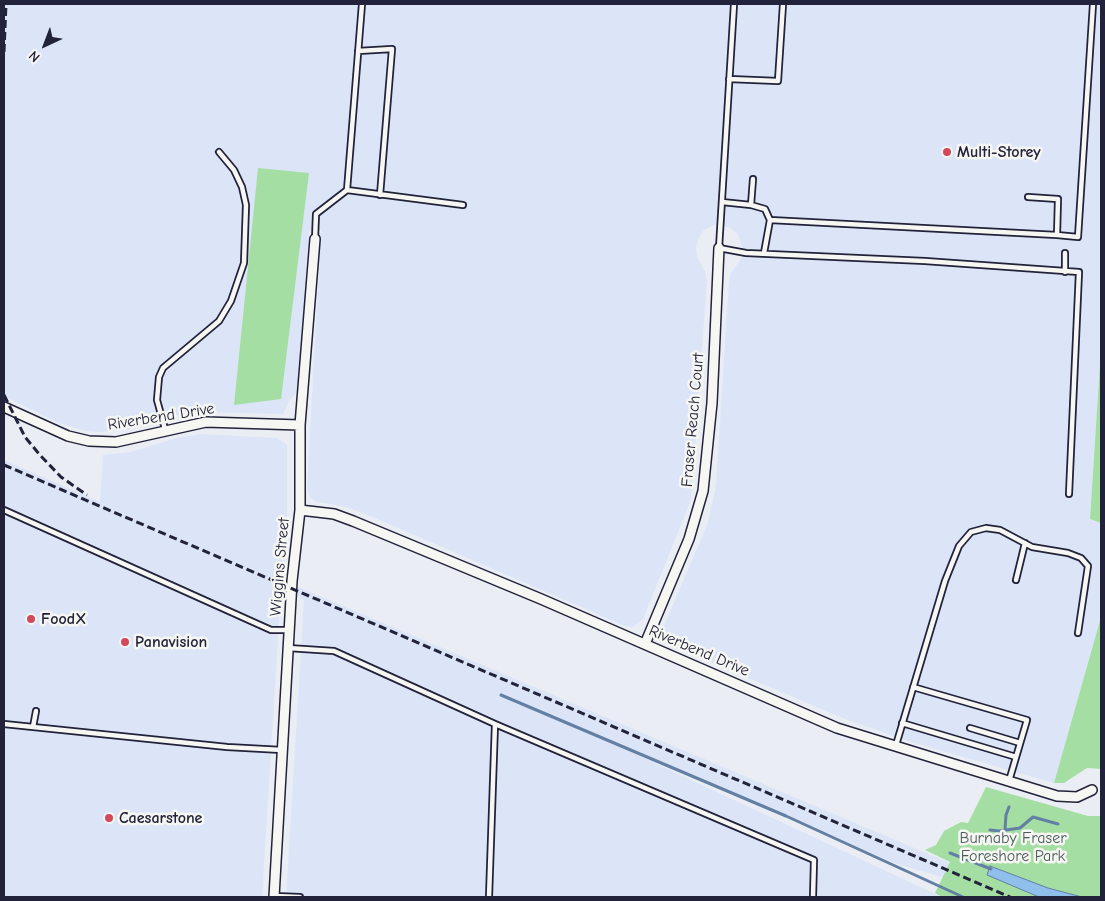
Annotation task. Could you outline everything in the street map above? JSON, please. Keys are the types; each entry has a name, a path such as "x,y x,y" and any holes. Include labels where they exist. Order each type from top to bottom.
{"street":[{"name":"Wiggins Street","path":"274,896 292,581 300,510 300,425 315,239"},
{"name":"Fraser Reach Court","path":"645,644 689,539 703,491 712,403 719,248"},
{"name":"Riverbend Drive","path":"4,407 68,436 90,441 116,442 165,429 206,422 300,425"},
{"name":"Riverbend Drive","path":"300,510 334,514 353,521 645,644 837,728 1057,796 1077,797 1092,790"}],"lane":[{"path":"347,190 362,4"},
{"path":"734,4 719,248 746,253 925,261 1079,272 1069,494"},
{"path":"729,79 778,81 783,4"},
{"path":"770,220 1078,237 1092,4"},
{"path":"358,51 392,49 380,194"},
{"path":"165,429 157,400 159,377 164,368 219,321 231,301 244,263 246,205 242,187 234,170 219,152"},
{"path":"751,204 753,180"},
{"path":"315,239 316,214 347,190 463,205"},
{"path":"1028,197 1058,199 1058,235"},
{"path":"722,202 751,204 765,209 770,220 764,253"},
{"path":"1065,253 1065,272"},
{"path":"4,510 271,630 289,630"},
{"path":"896,745 945,581 960,546 971,532 986,528 1000,530 1032,547 1075,555 1081,558 1088,566 1078,633"},
{"path":"1016,580 1024,542"},
{"path":"288,648 334,651 495,724 814,860 813,897"},
{"path":"913,687 1027,720 1009,781"},
{"path":"33,727 36,711"},
{"path":"4,724 228,748 282,750"},
{"path":"489,897 495,724"},
{"path":"902,724 1016,757"},
{"path":"970,728 1020,743"},
{"path":"274,896 300,897"}],"shaded area":[{"path":"4,4 1101,4 1101,349 1090,519 1101,523 1101,617 1054,783 911,742 845,719 671,645 666,640 663,628 708,523 716,485 729,282 731,273 741,259 743,249 738,234 728,227 714,225 704,230 699,237 696,247 697,257 705,271 707,280 691,500 643,619 633,627 625,626 368,515 346,507 317,502 311,498 307,489 321,230 309,230 300,388 289,401 283,414 202,412 181,414 128,430 99,432 85,431 59,423 4,396"},
{"path":"201,434 277,438 287,445 287,529 284,581 1030,897 965,884 894,863 554,716 942,897 286,897 304,600 281,590 262,897 4,897 4,460 100,502 103,455 131,452 176,438"}],"green space":[{"path":"258,168 309,173 281,399 234,405"},
{"path":"1101,348 1101,523 1090,519"},
{"name":"Burnaby Fraser Foreshore Park","path":"1101,617 1101,769 1087,768 1064,783 1054,783"},
{"name":"Burnaby Fraser Foreshore Park","path":"986,787 1088,816 1101,816 1101,897 942,897 935,893 950,862 925,850 936,845 944,831 961,822 968,823"}],"water":[{"path":"990,866 1048,888 1082,897 1039,897 987,875"}],"waterway":[{"path":"501,695 786,816 963,897"},
{"path":"1005,829 1006,815 1009,807"},
{"path":"990,830 999,831 1020,828 1033,817 1058,824"},
{"path":"950,853 991,869"}],"railway":[{"path":"4,52 6,4"},
{"path":"4,395 25,437 61,477 87,495"},
{"path":"4,465 1010,897"}],"place":[{"name":"Multi-Storey","path":"947,152"},
{"name":"FoodX","path":"31,619"},
{"name":"Panavision","path":"125,642"},
{"name":"Caesarstone","path":"109,818"}]}
